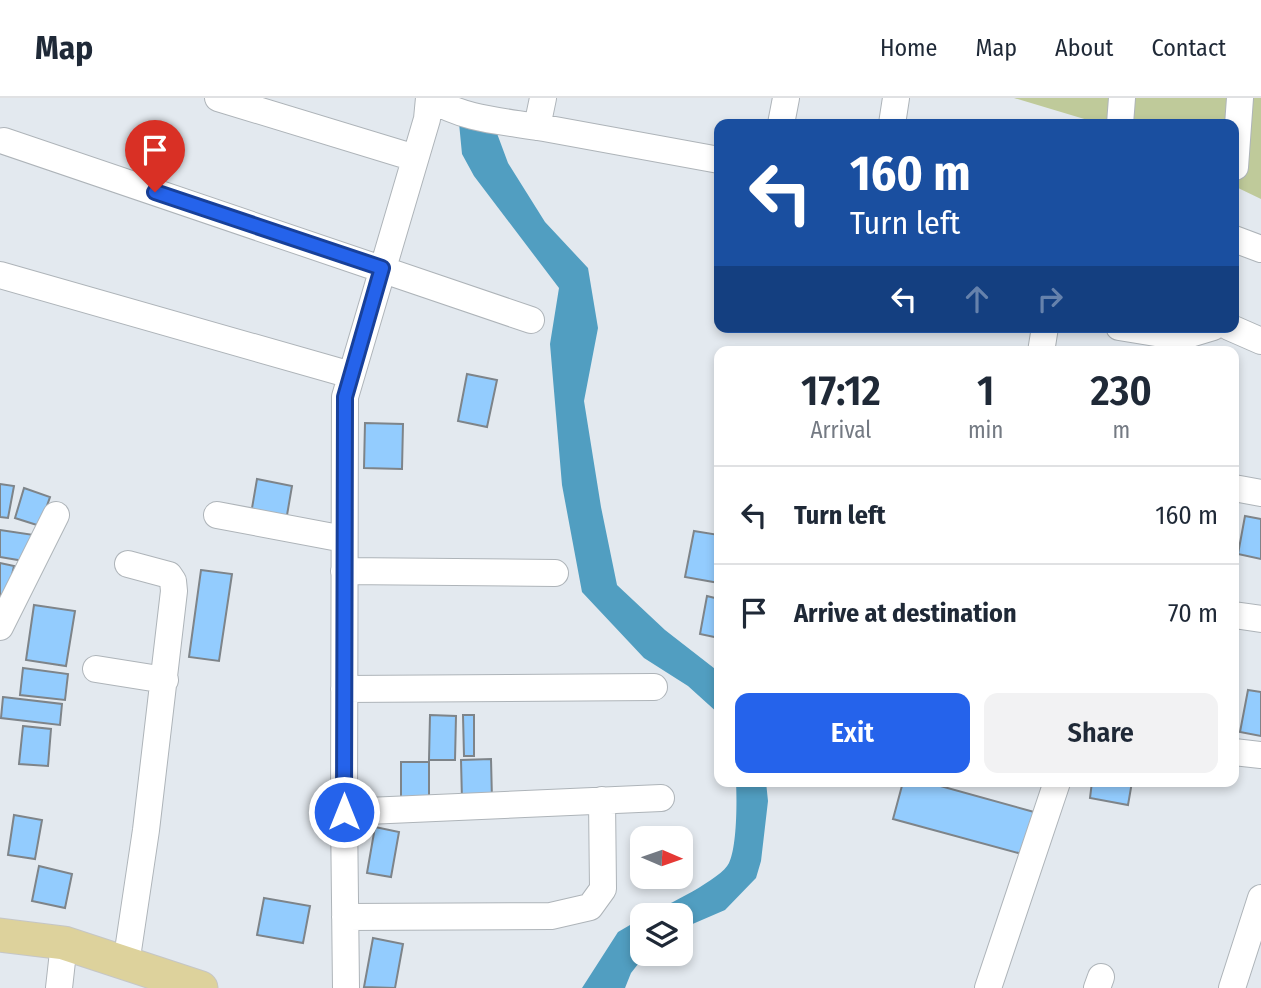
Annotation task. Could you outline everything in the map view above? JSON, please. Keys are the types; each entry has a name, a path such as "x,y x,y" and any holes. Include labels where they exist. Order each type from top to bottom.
{"main road":[{"path":"0,935 64,943 201,988"}],"street":[{"path":"218,98 415,158"},
{"path":"537,127 542,98"},
{"path":"783,119 786,98"},
{"path":"893,119 896,98"},
{"path":"1120,119 1122,98"},
{"path":"1238,119 1240,98"},
{"path":"346,988 345,397 427,119 435,102 495,122 714,159"},
{"path":"4,141 531,320"},
{"path":"1239,241 1261,249"},
{"path":"0,275 351,375"},
{"path":"1239,331 1261,341"},
{"path":"1156,333 1180,337 1193,333"},
{"path":"1239,489 1261,494"},
{"path":"0,627 56,515"},
{"path":"217,515 344,539"},
{"path":"126,964 165,680 174,591 169,575 128,564"},
{"path":"344,572 555,573"},
{"path":"1239,616 1261,619"},
{"path":"96,669 165,680"},
{"path":"344,689 654,687"},
{"path":"1239,753 1261,755"},
{"path":"988,988 1055,787"},
{"path":"344,812 661,798"},
{"path":"345,917 551,916 590,907 603,889 602,800"},
{"path":"1232,988 1261,898"},
{"path":"59,988 64,943"}],"green space":[{"path":"1014,98 1261,98 1261,199 1239,188 1239,119 1084,119"}],"water":[{"path":"459,123 495,128 508,163 545,222 588,268 598,328 584,401 617,585 665,630 714,668 714,709 688,686 644,658 582,592 562,485 550,344 559,288 474,176 462,154"},
{"path":"736,787 767,787 768,801 761,861 756,878 725,910 693,924 693,903 671,903 716,877 724,869 732,855"},
{"path":"630,925 630,966 637,966 625,988 582,988 618,932"}],"building":[{"path":"467,374 497,380 487,427 458,421"},
{"path":"365,423 403,424 402,469 364,468"},
{"path":"257,479 292,486 286,521 251,514"},
{"path":"0,484 14,486 8,518 0,517"},
{"path":"24,488 50,497 40,526 15,518"},
{"path":"1245,516 1261,519 1261,559 1239,554"},
{"path":"0,530 34,535 30,562 0,557"},
{"path":"694,531 714,534 714,582 685,577"},
{"path":"0,563 14,566 5,607 0,606"},
{"path":"201,570 232,574 219,661 189,657"},
{"path":"707,596 714,598 714,637 700,634"},
{"path":"34,605 75,611 66,666 26,660"},
{"path":"23,668 68,674 65,700 20,695"},
{"path":"1248,690 1261,692 1261,736 1240,732"},
{"path":"3,697 62,704 60,725 1,718"},
{"path":"430,715 456,716 455,760 429,760"},
{"path":"463,715 474,715 474,756 464,756"},
{"path":"23,726 51,729 48,766 19,764"},
{"path":"491,759 492,800 462,800 461,760"},
{"path":"401,762 429,762 429,804 401,804"},
{"path":"902,787 944,787 1034,812 1022,854 893,819"},
{"path":"1091,787 1131,787 1128,805 1090,798"},
{"path":"14,815 42,820 35,859 8,855"},
{"path":"375,827 399,832 391,877 367,873"},
{"path":"39,866 72,874 65,908 32,901"},
{"path":"264,898 310,906 303,943 257,935"},
{"path":"373,938 403,944 395,988 364,987"}],"route":[{"path":"155,192 382,268 345,397 344,812"}]}
